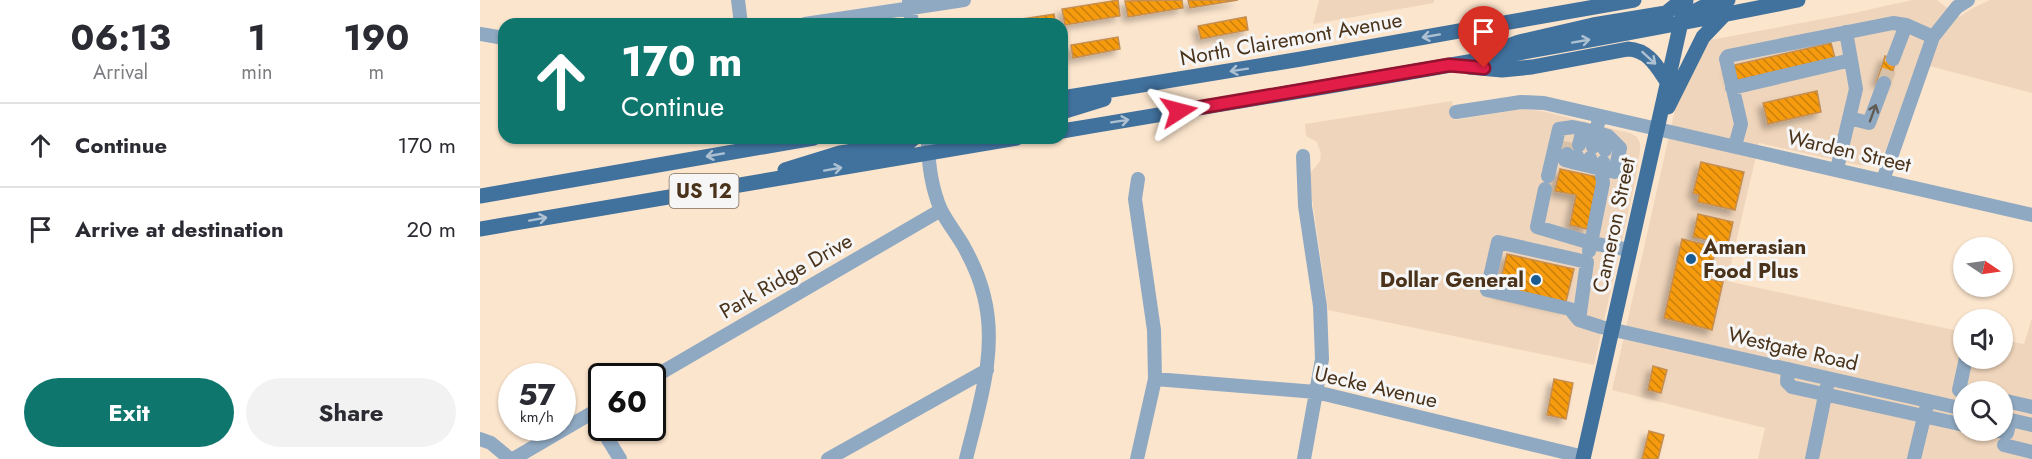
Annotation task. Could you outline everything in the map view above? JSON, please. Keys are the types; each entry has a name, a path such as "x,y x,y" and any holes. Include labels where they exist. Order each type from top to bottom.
{"main road":[{"name":"North Clairemont Avenue","path":"1068,97 1634,0"},
{"path":"1469,61 1519,42 1593,25 1666,13 1684,0"},
{"name":"Cameron Street","path":"1583,458 1682,23 1684,0"},
{"path":"1068,129 1682,23 1690,13 1699,9 1798,0"},
{"path":"1657,128 1703,37 1726,7"},
{"path":"1449,65 1502,70 1637,49 1654,62 1668,83"},
{"path":"1068,110 1141,86"},
{"name":"US 12","path":"480,196 779,144"},
{"path":"748,183 840,153 901,144"},
{"name":"US 12","path":"480,229 748,183 928,145"}],"street":[{"path":"738,0 740,18"},
{"path":"836,18 909,4 964,0"},
{"path":"1883,180 1933,37 1957,7 1968,0"},
{"path":"1735,146 1741,124 1726,59 1728,56 1893,22 1933,37"},
{"path":"1893,59 1906,25"},
{"path":"1837,170 1856,88 1846,32"},
{"path":"480,33 498,37"},
{"path":"1732,88 1851,60"},
{"path":"1849,118 1869,123 1884,83"},
{"name":"Warden Street","path":"1456,112 1521,102 1544,103 2032,215"},
{"path":"1575,110 1584,150 1603,183 1587,262 1579,320"},
{"path":"1600,116 1584,150 1547,182 1537,227 1591,243 1630,250"},
{"path":"928,145 930,176 941,210 964,247 984,294 990,328 987,370 966,459"},
{"path":"1303,156 1305,207 1320,306 1322,359 1304,459"},
{"path":"1137,459 1155,380 1154,330 1135,199 1138,179"},
{"name":"Park Ridge Drive","path":"666,370 941,210"},
{"name":"Westgate Road","path":"1587,262 1498,242 1487,290 1570,309 1579,320 1601,327 1953,406"},
{"path":"1788,369 1787,382 1791,387 1953,423"},
{"path":"828,459 987,370"},
{"path":"1812,459 1829,378"},
{"name":"Uecke Avenue","path":"1155,380 1316,392 1583,458"},
{"path":"1914,459 1928,401"},
{"path":"2013,403 2032,407"},
{"path":"480,439 491,443 511,459 588,415"},
{"path":"2013,431 2032,425"},
{"path":"2013,440 2032,452"},
{"path":"612,441 620,459"}],"shaded area":[{"path":"1319,0 1434,0 1434,3 1313,24"},
{"path":"1912,0 1937,0 1959,17 1990,0 2032,0 2032,93 1918,63 1885,151 1873,163 1866,166 1858,165 1759,143 1727,281 1953,330 1953,369 2013,369 2013,342 2024,344 2032,318 2032,459 1758,459 1765,428 1612,390 1678,96 1705,41"},
{"path":"1452,101 1455,120 1521,109 1542,111 1630,133 1637,137 1640,150 1636,178 1594,365 1328,310 1309,177 1320,161 1321,154 1317,142 1306,136 1305,124"}],"building":[{"path":"1118,0 1120,16 1068,25 1068,18 1064,18 1062,9"},
{"path":"1182,0 1183,8 1128,17 1125,1"},
{"path":"1188,0 1238,0 1190,8"},
{"path":"1054,14 1055,18 1028,18"},
{"path":"1246,17 1248,30 1201,39 1198,26"},
{"path":"1118,37 1120,49 1073,58 1071,45"},
{"path":"1831,43 1835,58 1734,81 1730,66"},
{"path":"1885,56 1896,60 1889,85 1877,81"},
{"path":"1817,91 1821,112 1768,124 1763,103"},
{"path":"1701,162 1744,172 1735,210 1698,202 1699,195 1693,193"},
{"path":"1560,169 1598,177 1587,229 1570,225 1576,195 1555,191"},
{"path":"1698,214 1733,222 1728,244 1693,237"},
{"path":"1682,239 1716,247 1709,279 1723,282 1712,330 1664,318"},
{"name":"Dollar General","path":"1507,254 1574,269 1565,306 1498,291"},
{"path":"1653,366 1667,370 1661,393 1648,390"},
{"path":"1554,379 1573,383 1566,419 1547,415"},
{"path":"1649,431 1664,435 1658,459 1642,459"}],"tunnel":[{"path":"1884,83 1893,59"},
{"path":"1567,154 1569,142"}],"place":[{"name":"Amerasian Food Plus","path":"1691,259"},
{"name":"Dollar General","path":"1536,280"}],"route":[{"path":"1179,111 1449,65 1484,68"}]}
